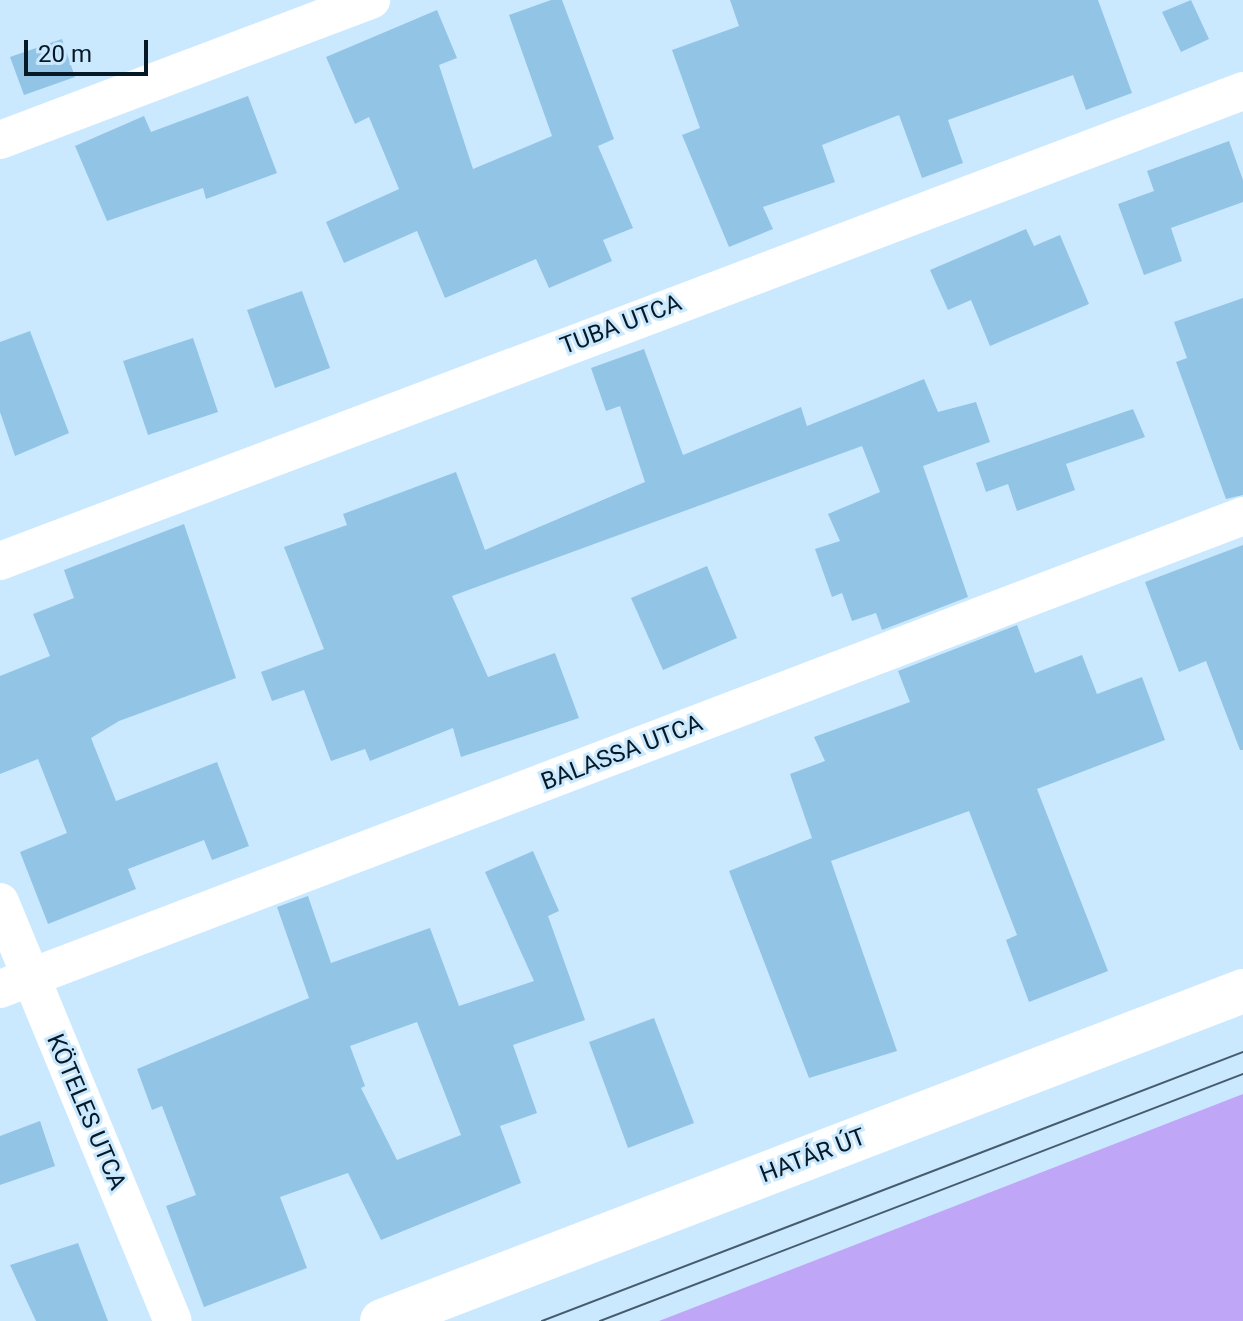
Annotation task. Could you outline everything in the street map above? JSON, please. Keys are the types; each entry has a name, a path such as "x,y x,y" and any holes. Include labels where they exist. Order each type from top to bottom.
{"main road":[{"name":"HATÁR ÚT","path":"382,1321 1243,991"}],"street":[{"path":"0,140 371,0"},
{"name":"TUBA UTCA","path":"0,561 1243,91"},
{"name":"BALASSA UTCA","path":"15,984 1243,516"},
{"name":"KÖTELES UTCA","path":"0,902 15,984 173,1321"}],"shaded area":[{"path":"1243,1094 1243,1321 659,1321"}],"building":[{"path":"551,0 562,0 614,139 598,146 633,228 603,240 612,261 549,288 536,259 445,298 417,231 344,263 326,222 399,189 369,117 355,124 326,57 437,10 457,58 439,65 473,169 552,136 509,15"},
{"path":"730,0 1098,0 1132,93 1086,110 1073,75 948,120 963,163 922,178 899,115 822,145 835,182 763,207 773,229 729,247 682,135 700,128 672,50 739,26"},
{"path":"1191,0 1209,39 1181,52 1162,12"},
{"path":"62,39 75,77 24,95 10,57"},
{"path":"248,96 277,173 206,199 203,188 107,221 75,146 144,116 151,132"},
{"path":"1229,141 1243,180 1243,202 1171,228 1182,261 1144,275 1118,204 1154,191 1147,171"},
{"path":"1026,229 1034,246 1060,235 1089,304 990,346 971,300 948,310 930,270"},
{"path":"302,291 330,368 275,388 247,310"},
{"path":"1243,298 1243,495 1226,499 1176,362 1187,358 1174,322"},
{"path":"30,331 69,433 15,456 0,412 0,342"},
{"path":"193,338 218,412 148,435 123,361"},
{"path":"644,349 683,455 801,407 807,426 924,379 938,412 976,402 990,442 923,466 968,597 882,630 876,613 852,621 842,593 832,597 815,549 840,541 828,514 880,492 862,446 452,596 488,677 555,653 579,718 461,757 453,728 370,761 365,749 331,761 304,690 272,701 261,672 324,649 284,547 347,525 343,514 456,472 485,550 645,482 620,406 606,411 591,368"},
{"path":"1133,409 1145,437 1066,464 1075,490 1017,511 1008,484 986,492 976,463"},
{"path":"184,524 236,678 119,721 91,738 116,801 217,762 249,846 212,860 204,840 128,869 136,889 48,924 20,852 67,833 38,759 0,774 0,676 50,656 33,614 74,598 64,570"},
{"path":"1243,545 1243,750 1240,750 1206,661 1179,672 1145,582"},
{"path":"707,566 737,638 663,670 631,598"},
{"path":"1017,625 1035,673 1082,655 1097,694 1142,677 1165,740 1037,789 1108,971 1029,1002 1006,940 1017,935 969,811 831,861 897,1051 809,1078 729,871 812,838 790,774 825,761 814,737 910,702 898,671"},
{"path":"533,851 559,911 548,916 585,1020 513,1045 537,1113 500,1126 521,1183 381,1240 348,1173 280,1197 307,1268 204,1307 166,1206 196,1195 162,1106 152,1110 137,1069 309,998 277,907 308,896 331,963 430,928 459,1006 534,981 485,872","holes":["417,1022 461,1135 397,1160 361,1088 365,1086 350,1046"]},
{"path":"654,1018 694,1123 628,1148 589,1042"},
{"path":"40,1121 55,1166 0,1185 0,1136"},
{"path":"78,1243 108,1321 36,1321 10,1265"}],"tram line":[{"path":"542,1321 1243,1052"},
{"path":"600,1321 1243,1074"}]}
